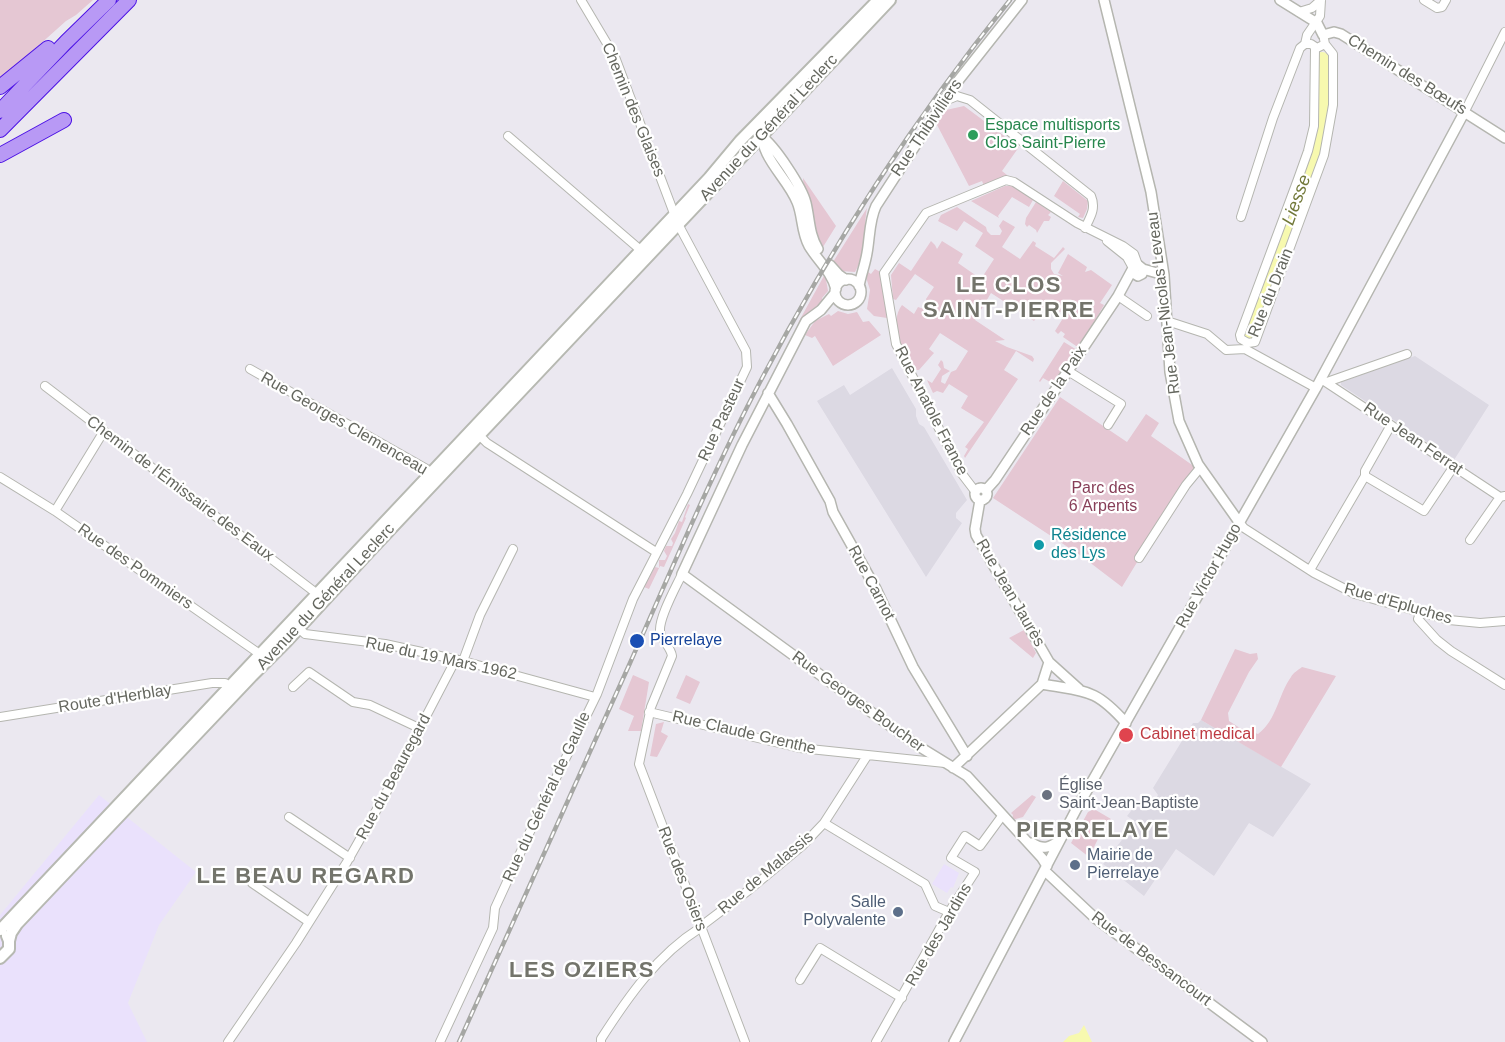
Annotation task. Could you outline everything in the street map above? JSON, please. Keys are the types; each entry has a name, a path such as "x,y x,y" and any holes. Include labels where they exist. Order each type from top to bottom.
{"highway":[{"path":"0,111 109,0"},
{"path":"0,130 129,0"},
{"path":"0,87 55,42 66,42"},
{"path":"0,154 64,120"}],"main road":[{"name":"Avenue du Général Leclerc","path":"677,219 744,137 790,87 883,1"},
{"name":"Avenue du Général Leclerc","path":"0,958 8,952 11,933 17,924 263,657 282,629 434,476 478,436 677,219 803,92 883,1"},
{"path":"803,92 800,85 816,68 823,55"},
{"path":"744,137 761,136"},
{"name":"Avenue du Général Leclerc","path":"263,657 291,638 434,476 476,424 643,256"},
{"name":"Avenue du Général Leclerc","path":"9,941 6,934 0,930 233,689"}],"street":[{"name":"Chemin des Glaises","path":"582,0 615,57 677,219"},
{"name":"Rue Thibivilliers","path":"859,286 861,270 867,254 871,217 876,206 954,86 1022,0"},
{"name":"Rue Jean-Nicolas Leveau","path":"1104,0 1151,192 1167,321 1170,372 1179,421 1200,468 1239,522"},
{"name":"Chemin des Bœufs","path":"1280,0 1317,23 1324,39 1334,33 1341,34 1505,138"},
{"path":"1299,12 1312,8 1321,0"},
{"path":"1241,217 1273,118 1300,48 1305,44 1307,36 1320,16 1321,0"},
{"path":"1424,0 1437,8 1442,6 1446,0"},
{"path":"1465,111 1505,32"},
{"path":"1305,44 1311,44 1315,48 1324,39"},
{"name":"Rue du Drain","path":"1315,48 1314,126 1295,188 1240,335 1243,341 1250,344 1255,342 1324,155 1333,105 1333,54 1324,39"},
{"path":"954,86 954,97"},
{"path":"790,87 785,101 763,125 761,136 763,147 794,193 799,204 807,243 830,274 838,301 844,305"},
{"path":"945,101 964,96 1091,196 1094,203 1093,211 1085,228"},
{"name":"Rue Victor Hugo","path":"954,1042 1060,839 1316,388 1324,380 1465,111"},
{"path":"508,136 643,256"},
{"path":"761,136 771,145 799,187 806,202 808,224 813,242 836,272 859,286 861,294 858,301 816,314"},
{"name":"Rue Anatole France","path":"975,490 962,474 896,344 884,273 926,213 1006,180 1014,182 1085,228 1128,249 1136,257 1138,271"},
{"name":"Rue Pasteur","path":"656,552 692,484 747,367 748,359 746,351 677,219"},
{"path":"682,574 768,393 806,321 816,314 839,283 861,270"},
{"path":"1138,271 1151,270 1160,274"},
{"name":"Rue de la Paix","path":"986,490 995,480 1119,293 1138,271"},
{"path":"1119,293 1147,316"},
{"path":"1167,321 1207,334 1226,350 1245,349 1257,354 1316,388"},
{"path":"1324,380 1407,354"},
{"name":"Rue Georges Clemenceau","path":"250,369 434,476"},
{"path":"1068,370 1121,404 1108,425"},
{"name":"Rue Jean Ferrat","path":"1324,380 1502,497"},
{"name":"Chemin de l'Émissaire des Eaux","path":"45,386 316,593"},
{"name":"Rue Carnot","path":"768,393 788,424 830,501 833,512 876,589 913,667 967,756"},
{"path":"476,424 478,436 656,552"},
{"path":"1310,570 1365,476 1365,471 1391,425"},
{"path":"55,511 104,431"},
{"path":"1365,476 1424,511 1454,466"},
{"path":"1140,558 1191,478 1200,468"},
{"name":"Rue des Pommiers","path":"0,477 55,511 263,657"},
{"path":"980,488 986,490 986,496 980,500 975,496 975,490 980,488"},
{"path":"1470,540 1502,497"},
{"name":"Rue Jean Jaurès","path":"980,500 976,535 1049,662 1042,684"},
{"name":"Rue d'Epluches","path":"1239,522 1244,528 1310,570 1355,594 1449,620 1505,621"},
{"name":"Rue du Beauregard","path":"228,1042 350,858 419,728 459,660 513,549"},
{"name":"Rue du Général de Gaulle","path":"440,1042 493,927 495,908 595,697 633,599 656,552"},
{"name":"Rue des Osiers","path":"682,574 660,623 661,634 672,656 649,712 639,764 745,1042"},
{"name":"Rue Georges Boucher","path":"682,574 915,744 967,776 1025,839 1046,869"},
{"path":"1420,613 1418,619 1437,640 1505,685"},
{"name":"Rue du 19 Mars 1962","path":"290,621 305,634 385,644 459,660 595,697"},
{"path":"282,629 291,638"},
{"path":"1049,662 1079,689"},
{"path":"293,687 309,672 353,702 370,705 419,728"},
{"name":"Route d'Herblay","path":"0,717 212,683 225,683 233,689"},
{"path":"949,765 967,756 1042,684 1079,689 1098,696 1110,704 1126,723"},
{"name":"Rue Claude Grenthe","path":"649,712 800,748 949,765"},
{"name":"Rue de Malassis","path":"601,1042 620,1008 657,962 802,846 824,823 867,756"},
{"name":"Rue des Jardins","path":"876,1042 949,912 975,872 951,858 965,836 980,846 1002,816"},
{"path":"289,818 350,858"},
{"path":"824,823 925,884 935,906 949,912"},
{"path":"1025,839 1042,848 1053,845 1060,839"},
{"name":"Rue de Bessancourt","path":"1046,869 1095,918 1262,1042"},
{"path":"249,876 252,884 309,922"},
{"name":"Rue des Jardins","path":"800,980 820,948 902,999"}],"shaded area":[{"path":"1415,356 1489,405 1454,460 1341,385 1341,382"},
{"path":"892,368 916,409 919,424 924,427 967,500 956,513 956,518 962,523 926,577 817,401 844,385 850,395"},
{"path":"1201,720 1311,784 1273,837 1249,823 1214,876 1176,849 1144,896 1103,864 1136,822 1127,816 1134,807 1144,800 1154,802 1158,795 1153,788 1193,723"},
{"path":"99,795 196,872 159,925 128,1003 147,1042 0,1042 0,915"},
{"path":"944,864 959,873 953,888 951,887 947,893 932,884"},
{"path":"1084,1025 1092,1042 1063,1042 1069,1036 1079,1033"}],"green space":[{"path":"0,0 93,0 0,80"},
{"name":"Espace multisports Clos Saint-Pierre","path":"964,106 1019,147 1002,171 1007,175 1006,178 984,186 982,181 969,186 936,123 946,110"},
{"path":"803,178 836,226 823,247 816,232 812,205"},
{"path":"1063,181 1088,201 1083,218 1078,217 1080,214 1054,196"},
{"path":"1005,186 1013,186 1033,200 1029,207 1012,197 998,216 999,218 971,201"},
{"path":"1036,202 1051,212 1048,215 1051,217 1049,221 1044,221 1037,233 1025,224"},
{"path":"957,207 986,227 991,235 1000,235 1002,231 999,226 1003,220 1015,227 1002,247 1020,259 1033,241 1036,243 1035,246 1054,258 1063,247 1065,249 1051,263 1054,274 1063,276 1058,273 1068,254 1087,267 1085,272 1091,270 1112,285 1100,303 1104,305 1079,348 1063,337 1065,334 1061,331 1058,334 1055,331 1065,315 1047,303 1034,321 991,293 975,320 1005,340 995,341 1032,356 1034,359 1033,362 1016,351 1004,370 1018,379 965,458 968,449 965,447 984,422 961,408 968,396 949,384 943,393 937,391 933,393 927,380 932,383 941,369 938,365 941,360 944,368 950,371 942,376 941,382 945,384 951,372 956,370 968,351 940,333 929,349 934,353 919,370 915,370 902,347 896,320 902,305 914,314 918,307 929,308 926,299 934,287 915,274 896,300 893,299 891,275 899,263 911,271 931,241 937,249 942,241 963,254 958,263 981,279 994,259 975,246 983,233 964,221 957,231 938,221 941,215"},
{"path":"867,208 863,249 859,264 855,272 840,271 833,262"},
{"path":"875,269 884,274 887,318 874,316 867,309 870,290 866,277 868,272 871,274"},
{"path":"825,274 828,291 822,298 824,304 798,323"},
{"path":"838,311 848,314 857,312 863,322 869,321 881,335 833,366 815,336 812,338 805,335 815,321"},
{"path":"1064,342 1077,350 1054,384 1043,378 1040,382 1039,381"},
{"name":"Parc des 6 Arpents","path":"1060,397 1127,442 1146,414 1159,423 1151,436 1195,467 1122,587 1080,555 993,498"},
{"path":"688,504 690,505 686,518 664,567 660,566 649,589 644,587 655,567 659,568 659,560 665,560 666,546 672,546 671,539 679,521 682,522"},
{"path":"1024,630 1036,653 1033,658 1009,638"},
{"path":"1235,649 1250,654 1257,653 1258,659 1228,713 1229,721 1240,728 1258,734 1269,722 1287,684 1297,670 1302,667 1336,676 1281,767 1201,720"},
{"path":"633,675 649,682 641,731 628,731 634,716 619,709"},
{"path":"686,675 700,682 690,704 676,698"},
{"path":"664,722 661,732 668,736 657,757 650,756 656,724"},
{"path":"1032,795 1036,797 1023,817 1012,820 1011,813"},
{"path":"1094,809 1111,819 1103,829 1089,857 1071,843 1088,812"}],"waterway":[{"name":"Liesse","path":"1247,336 1314,152 1321,109 1322,59"}],"railway":[{"path":"459,1042 693,521 760,382 816,282 876,185 940,91 1010,0"}],"place":[{"name":"Espace multisports Clos Saint-Pierre","path":"973,135"},
{"name":"Résidence des Lys","path":"1039,545"},
{"name":"Pierrelaye","path":"637,641"},
{"name":"Cabinet medical","path":"1126,735"},
{"name":"Église Saint-Jean-Baptiste","path":"1047,795"},
{"name":"Mairie de Pierrelaye","path":"1075,865"},
{"name":"Salle Polyvalente","path":"898,912"}],"district":[{"name":"LE CLOS SAINT-PIERRE","path":"1009,298"},
{"name":"PIERRELAYE","path":"1093,831"},
{"name":"LE BEAU REGARD","path":"306,877"},
{"name":"LES OZIERS","path":"582,971"}]}
